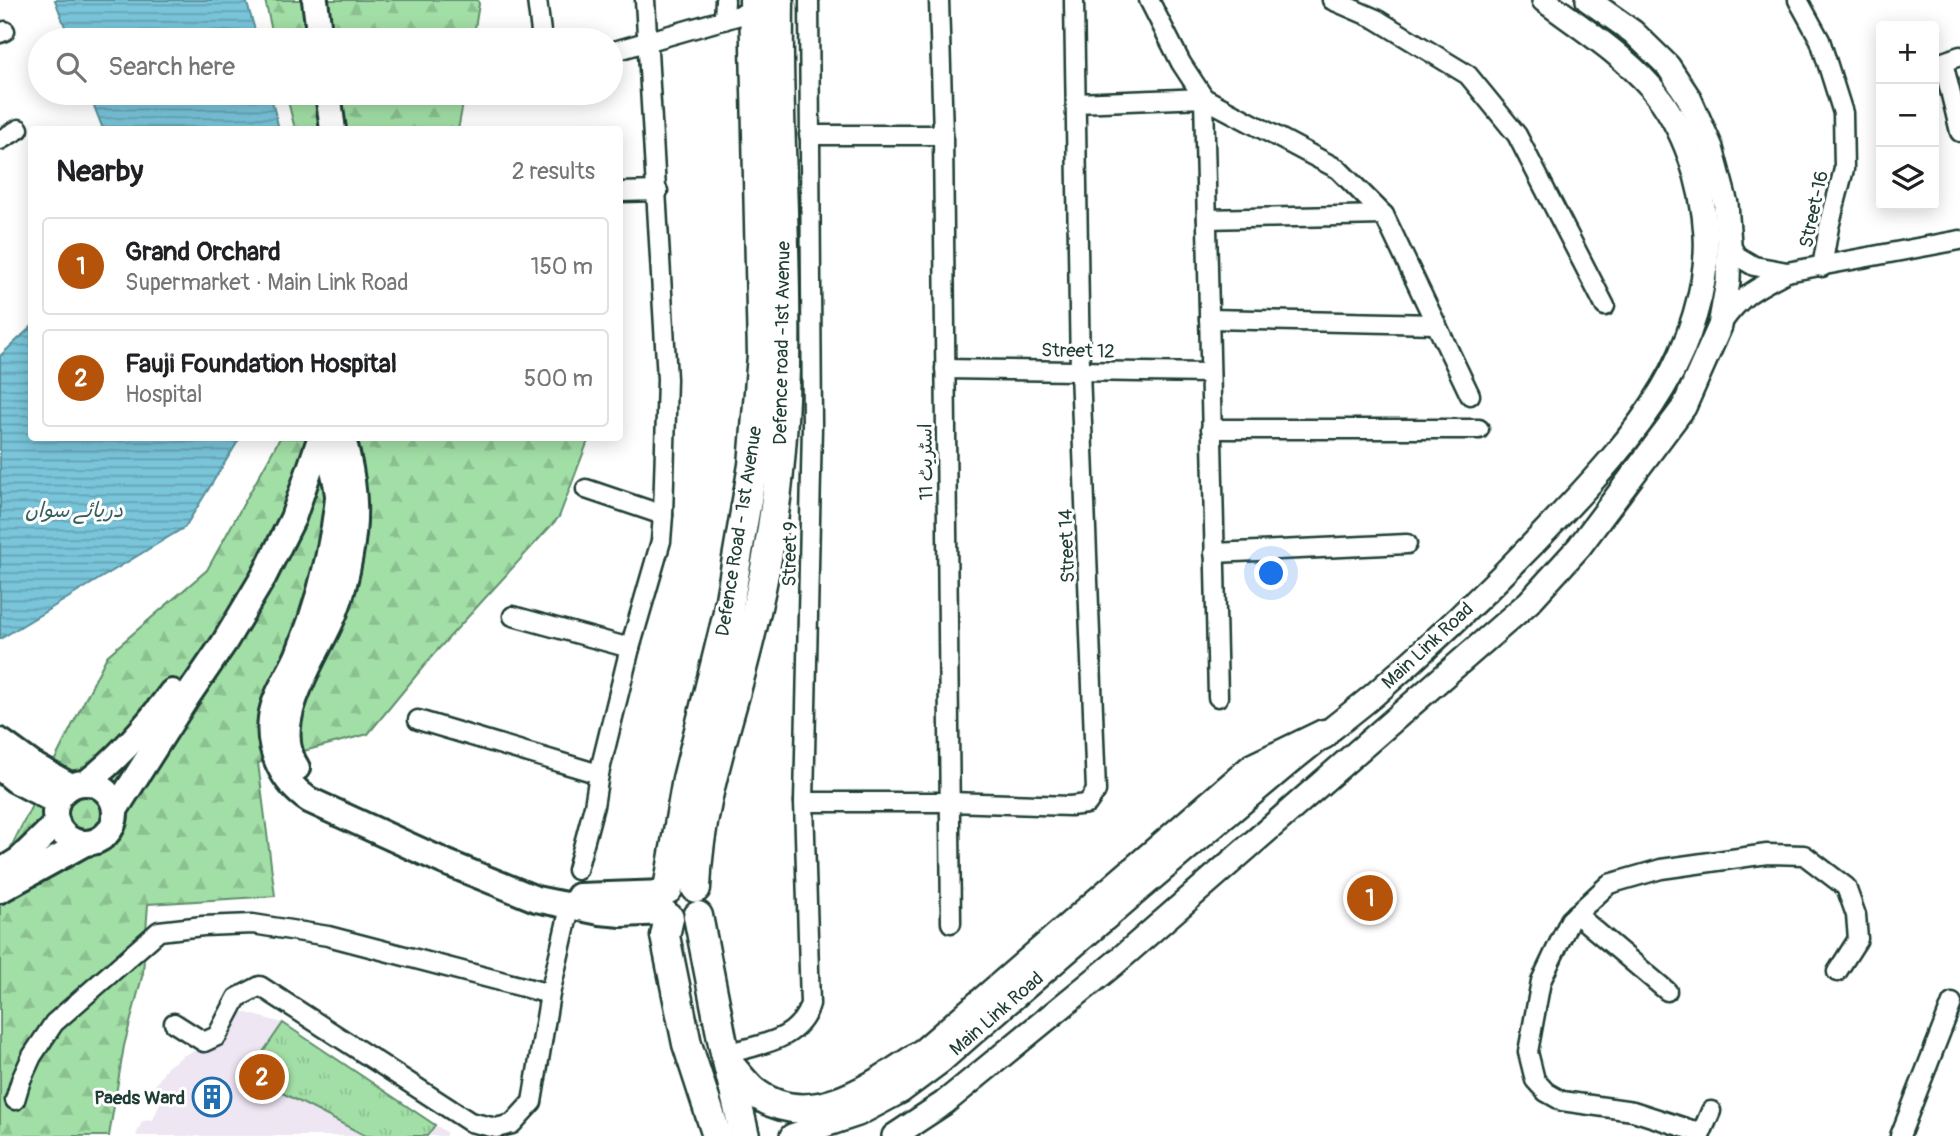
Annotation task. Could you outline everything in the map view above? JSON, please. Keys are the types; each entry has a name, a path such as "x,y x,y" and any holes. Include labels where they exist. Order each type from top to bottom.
{"main road":[{"path":"315,0 318,28"},
{"name":"Defence Road - 1st Avenue","path":"717,1136 687,1045 665,936 673,900 683,798 727,617 753,465 762,355 768,102 762,4"},
{"path":"330,105 332,126"},
{"path":"0,872 19,860 68,798 124,751 144,729 194,662 323,441"},
{"path":"0,890 85,844 99,840 110,831 116,810 187,697 225,643 264,576 293,518 323,441"},
{"path":"325,441 333,467 338,498 328,561 312,622 273,702 270,736 282,772 295,790 309,800 445,862 536,899 622,914 673,900"},
{"path":"326,441 351,467 356,506 353,535 335,612 298,688 292,707 289,744 295,764 309,783 353,806 460,856 533,884 579,897 703,901 698,916 745,1136"},
{"path":"727,1058 754,1092 780,1107 802,1112 828,1108 870,1088 925,1052 1253,768 1324,734"},
{"path":"0,741 16,771 68,798 106,791 116,810"},
{"path":"68,798 65,835 85,844"}],"street":[{"path":"537,0 540,28"},
{"path":"578,870 630,648 661,541 667,379 645,0"},
{"path":"724,20 725,0"},
{"name":"Street 9","path":"727,1058 789,1035 806,1016 810,1004 804,802 812,426 809,0"},
{"name":"اسٹریٹ 11","path":"939,0 943,135 951,923"},
{"name":"Street 14","path":"804,802 950,802 1070,806 1087,804 1096,791 1080,371 1074,0"},
{"path":"1149,0 1181,63 1204,98 1338,170 1384,215 1470,395"},
{"path":"1332,0 1376,19 1468,75 1517,135 1605,306"},
{"name":"Main Link Road","path":"792,1136 858,1114 901,1091 940,1062 1401,671 1530,547 1586,488 1664,387 1685,344 1700,291 1706,239 1703,208 1693,167 1675,123 1652,88 1615,53 1544,0"},
{"name":"Main Link Road","path":"894,1136 944,1103 1114,964 1529,602 1578,547 1684,407 1720,326 1728,282 1726,204 1711,148 1689,98 1668,66 1633,32 1588,0"},
{"name":"Street-16","path":"1799,0 1820,40 1843,113 1844,170 1822,267"},
{"path":"623,49 724,20 762,4"},
{"path":"1960,56 1943,62 1960,132"},
{"path":"1076,103 1204,98"},
{"path":"1204,98 1218,696"},
{"path":"0,140 19,129"},
{"path":"809,135 943,135"},
{"path":"623,192 658,191"},
{"path":"1207,219 1384,215"},
{"path":"1729,243 1737,256 1754,266 1787,272 1960,240"},
{"path":"1720,326 1738,301 1787,272"},
{"path":"1209,319 1436,324"},
{"name":"Street 12","path":"945,369 1210,373"},
{"path":"1212,429 1479,429"},
{"path":"586,489 663,515"},
{"path":"1214,553 1407,544"},
{"path":"513,616 630,648"},
{"path":"418,720 599,774"},
{"path":"1711,1111 1700,1134 1633,1111 1562,1101 1546,1092 1535,1080 1528,1052 1541,981 1570,920 1609,884 1661,869 1768,854 1804,855 1846,887 1856,915 1858,939 1837,972"},
{"path":"174,1023 204,1042 217,1036 237,998 260,986 470,1122 496,1128 512,1124 532,1102 550,994 570,907"},
{"path":"1576,914 1667,990"},
{"path":"15,1100 32,1056 54,1023 159,931 253,924 328,936 550,994"},
{"path":"1900,1136 1952,1003"}],"shaded area":[{"path":"236,1010 283,1023 446,1132 446,1136 136,1136 142,1121 153,1120 163,1095 154,1087 167,1067 184,1055 213,1044"}],"green space":[{"path":"265,0 478,0 479,4 475,28 271,28"},
{"path":"289,105 463,105 459,126 294,126"},
{"path":"278,441 588,441 559,517 433,655 368,734 258,763 275,896 148,904 143,973 124,1046 109,1136 0,1136 0,869 107,656 207,570"},
{"path":"283,1023 435,1125 427,1136 366,1136 257,1080 252,1068"}],"water":[{"path":"55,0 246,0 254,28 66,28"},
{"path":"94,105 273,105 278,126 102,126"},
{"name":"دریائے سواں","path":"28,330 28,441 238,441 185,527 0,639 0,356"}],"place":[{"name":"Grand Orchard","path":"1370,898"},
{"name":"Fauji Foundation Hospital","path":"262,1077"},
{"name":"Paeds Ward","path":"212,1097"}]}
